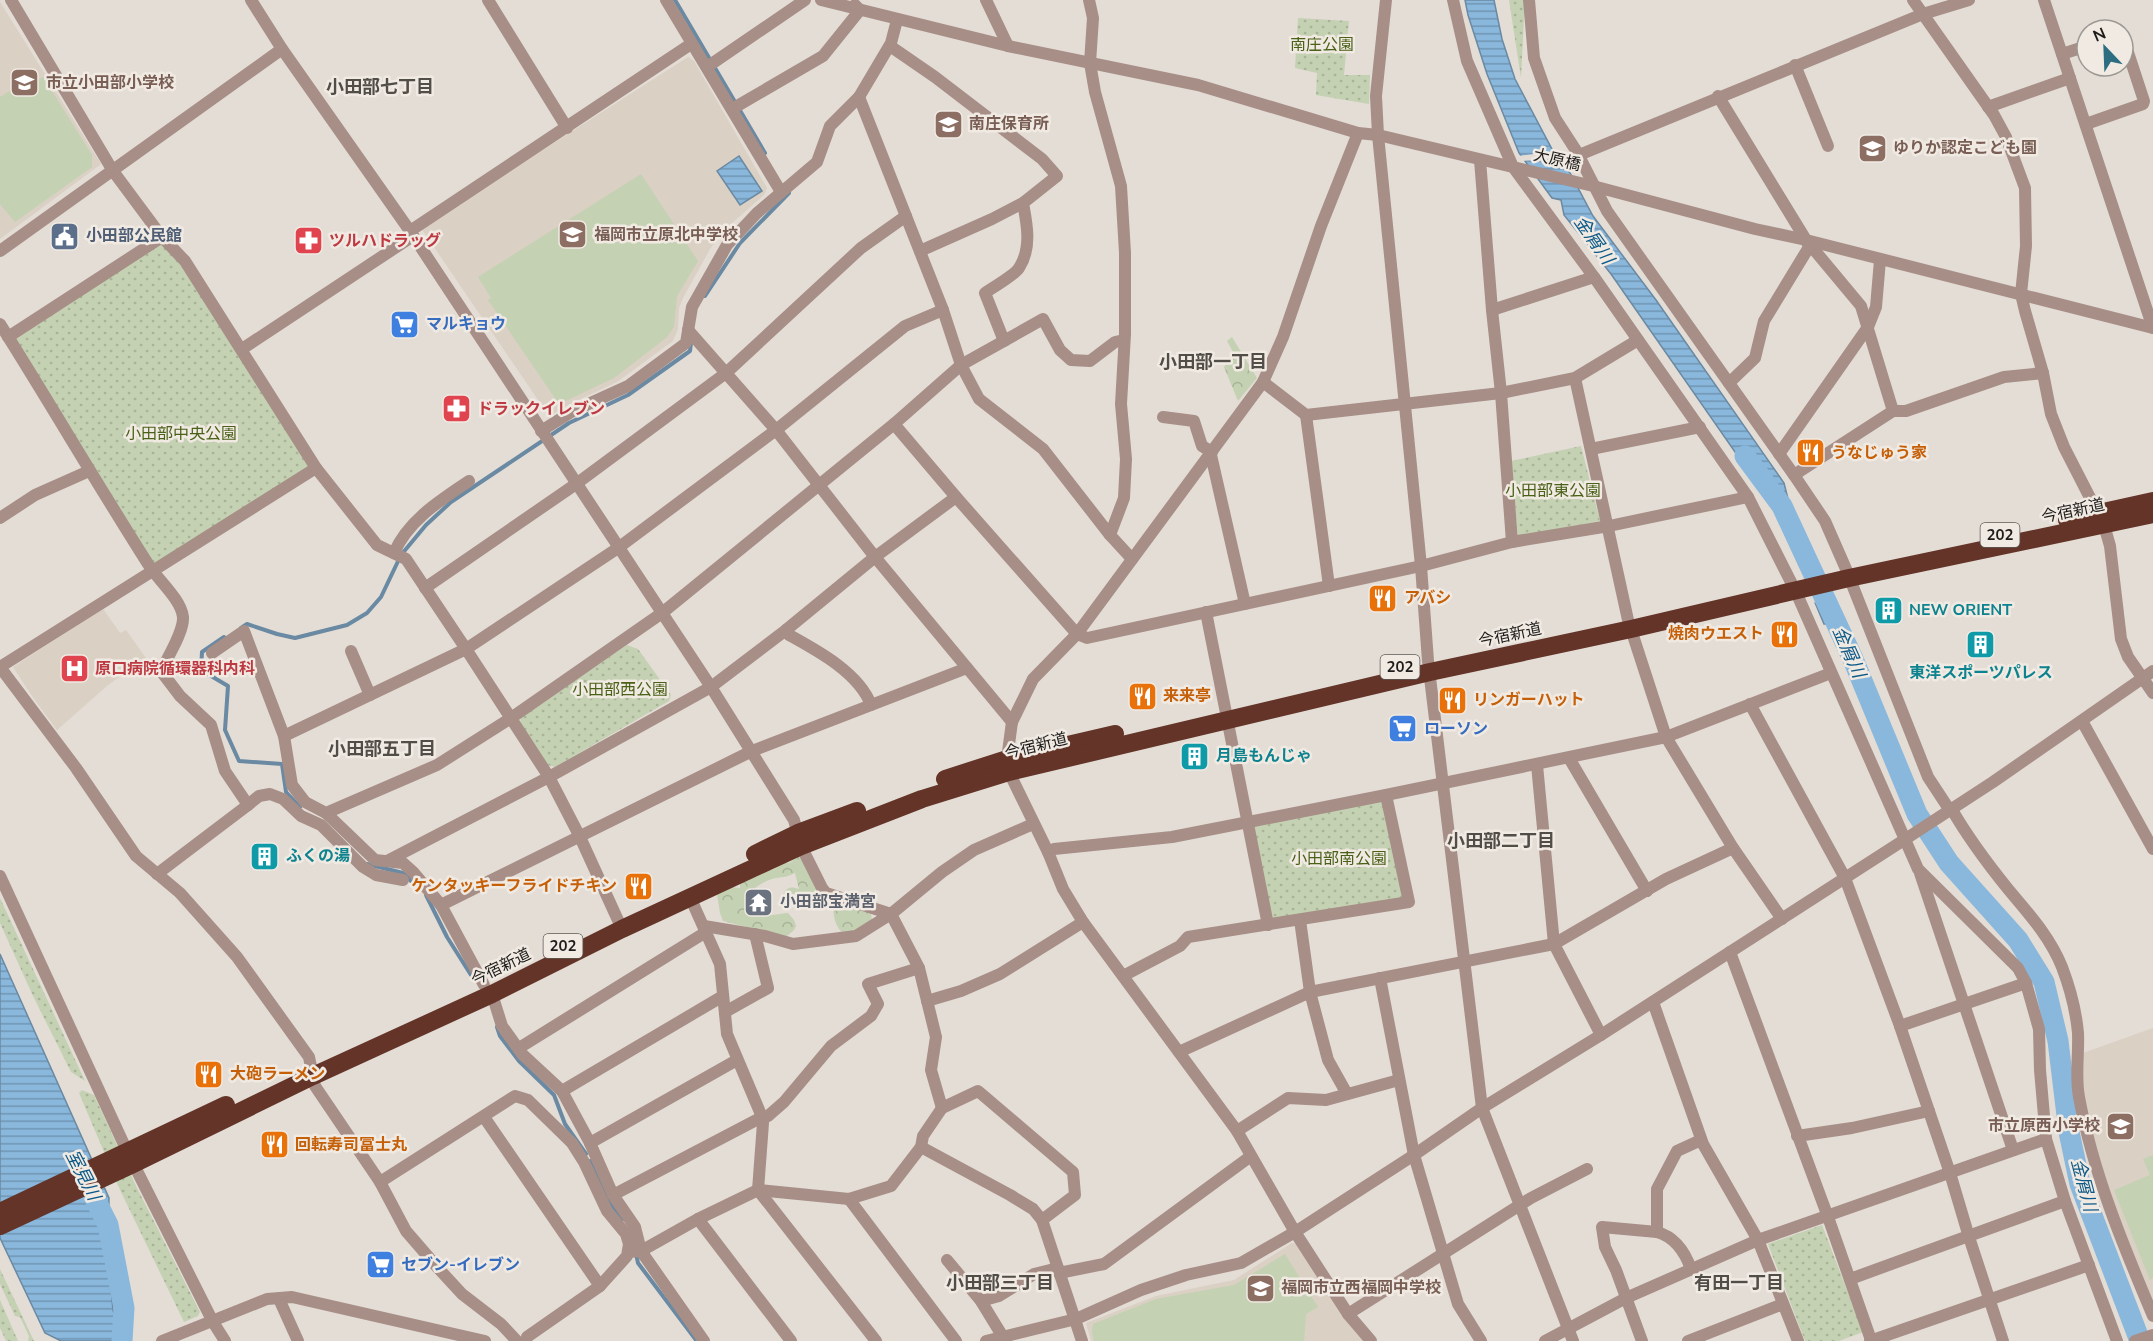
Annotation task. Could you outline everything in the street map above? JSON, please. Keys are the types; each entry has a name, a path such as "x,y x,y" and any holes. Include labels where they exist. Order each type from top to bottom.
{"highway":[{"name":"今宿新道","path":"2101,519 2153,501"},
{"name":"今宿新道","path":"0,1226 130,1158 799,839 922,799 1008,765 1429,666 1630,625 1848,574 2101,519 2153,514"},
{"name":"今宿新道","path":"620,924 690,897 799,839"},
{"name":"今宿新道","path":"0,1212 130,1158"}],"street":[{"path":"11,0 113,171 162,237 185,261 316,468 377,545 406,559 466,649 549,777 580,837 620,924"},
{"path":"251,0 282,49 412,234 711,687 794,820 799,839 826,894 891,914 919,968 936,1037 931,1070 942,1108"},
{"path":"488,0 567,128"},
{"path":"666,0 691,44 712,64 785,188"},
{"path":"712,64 805,0"},
{"name":"大原橋","path":"821,0 1008,46 1198,85 1358,133 1378,135 1593,186 1755,229 2153,328 2086,124"},
{"path":"736,107 824,56 860,10 850,0"},
{"path":"986,0 1008,46"},
{"path":"1089,0 1093,18 1090,63 1095,92 1121,186 1125,253 1121,404 1126,459 1124,498 1110,535"},
{"path":"1386,0 1376,96 1378,135 1429,666 1482,1108 1573,1341"},
{"path":"1453,0 1467,62 1514,167 1748,497 1794,586 1918,869 2013,1150"},
{"path":"1529,0 1534,58 1555,118 1579,155 1607,211 1825,521 1928,777 1971,839 2040,928 2062,967 2069,988 2078,1033 2079,1096 2099,1178 2153,1316"},
{"path":"1913,0 1988,107 2006,137 2025,188 2026,246 2021,294 2043,373 2051,414 2064,447 2101,519 2110,546 2121,639 2128,657 2148,674 2153,693"},
{"path":"1579,155 1718,96 1923,14 1969,0"},
{"path":"2044,0 2086,124 2143,104 2135,74"},
{"path":"541,431 573,411 628,386 686,343 692,307 727,245 785,188 817,162 830,126 860,97 890,46 897,20"},
{"path":"242,349 691,44"},
{"path":"890,46 1042,159 1057,176 1023,203 920,251"},
{"path":"0,251 282,49"},
{"path":"2062,54 2075,50"},
{"path":"1795,65 1828,146"},
{"path":"1988,107 2070,78"},
{"path":"1718,96 1809,247 1764,321 1755,358 1729,383"},
{"path":"860,97 943,310 961,365 979,399 1043,448 1131,559"},
{"path":"1358,133 1321,225 1283,337 1263,382 1077,634 1033,679 1012,722 1008,765 1032,824 1083,922 1237,1131 1295,1232 1348,1314 1371,1341"},
{"path":"1480,160 1512,542"},
{"path":"1004,341 985,292 1019,269 1027,246 1028,229 1023,203"},
{"path":"425,588 576,484 726,373 861,248 906,216"},
{"path":"8,337 162,237"},
{"path":"1806,240 1862,306 1893,411"},
{"path":"1779,454 1868,327 1876,307 1880,260"},
{"path":"1492,310 1594,277"},
{"path":"284,736 466,649 618,548 776,430 905,326 943,310"},
{"path":"326,813 437,765 511,718 662,613 894,424 961,365 1043,319 1060,350 1071,360 1090,361 1115,342 1124,340"},
{"path":"0,324 153,572 178,603 183,617 176,640 161,671 180,696 211,725 225,771 248,805"},
{"path":"688,330 776,430 874,557 1012,722"},
{"path":"1263,382 1306,415 1501,393 1575,378 1638,340"},
{"path":"1794,475 1893,411 1906,411 2004,377 2043,373"},
{"path":"1575,378 1630,625 1666,737 1733,848 1782,919"},
{"path":"1306,415 1329,586"},
{"path":"1163,417 1194,421 1202,446 1212,453 1245,604"},
{"path":"894,424 1077,634 1087,638 1421,567 1512,542 1609,526 1748,497"},
{"path":"1591,449 1700,427"},
{"path":"316,468 0,667 76,768 136,856 180,893 237,957 309,1057 315,1086 380,1182 406,1231 462,1294 501,1324 517,1341"},
{"path":"0,518 35,495 89,471"},
{"path":"394,553 400,538 432,507 448,493 469,481"},
{"path":"387,861 549,777 711,687 786,630 874,557 956,497"},
{"path":"1206,612 1268,925"},
{"path":"786,630 789,635 852,676 866,692 871,705"},
{"path":"212,653 244,631 284,736 292,785 306,802 326,813 375,860 403,863 441,906 488,989 502,1026 519,1048 562,1091 590,1143 641,1251 704,1341"},
{"path":"351,651 370,695"},
{"path":"441,906 752,752 967,668"},
{"path":"1048,852 1054,849 1172,837 1537,765 1666,737 1832,673"},
{"path":"986,1341 1076,1319 1141,1290 1186,1275 1241,1263 1295,1232 1482,1108 1653,1002 1904,840 1993,782 2148,674"},
{"path":"1750,704 1845,878 1900,1026 1950,1173 2003,1341"},
{"path":"2082,721 2153,849"},
{"path":"1569,758 1647,891"},
{"path":"1537,765 1554,944 1601,1035"},
{"path":"157,874 259,796 270,794 276,796 301,816 321,825 363,867 376,875 403,880"},
{"path":"1123,976 1180,946 1188,938 1409,902 1386,795"},
{"path":"519,1048 705,929 755,934 793,944 856,936 891,914 942,872 974,850 1032,824"},
{"path":"1179,1052 1310,992 1554,944 1647,891 1733,848"},
{"path":"1918,869 2018,968 2026,982 2039,1029 2046,1139 2065,1202 2117,1341"},
{"path":"0,876 130,1158 213,1322 225,1341"},
{"path":"690,897 720,964 727,1034 762,1117 758,1190 876,1341"},
{"path":"1300,920 1310,992 1328,1060 1347,1094"},
{"path":"927,1001 961,991 1000,974 1083,922"},
{"path":"725,1012 768,988 755,934"},
{"path":"1730,952 1828,1217 1870,1341 2089,1265"},
{"path":"613,1195 762,1117 768,1116 784,1102 831,1046 871,1016 878,1004 868,984 919,968"},
{"path":"1380,978 1414,1155 1458,1304 1480,1341"},
{"path":"1900,1026 2026,982"},
{"path":"562,1091 723,996"},
{"path":"1653,1002 1701,1140 1758,1240 1798,1341"},
{"path":"590,1143 737,1060"},
{"path":"1237,1131 1288,1098 1326,1100 1399,1080"},
{"path":"628,1252 641,1251 698,1219 758,1190 849,1199 891,1186 921,1147 923,1136 942,1108 978,1091 1072,1172 1075,1195 1042,1220"},
{"path":"380,1182 515,1096 528,1100 572,1143 584,1162 607,1211 630,1230"},
{"path":"1797,1136 1852,1128 1929,1111"},
{"path":"484,1117 600,1286"},
{"path":"1545,1341 1626,1298 1758,1240 2046,1139"},
{"path":"1658,1232 1657,1189 1677,1151 1701,1140"},
{"path":"921,1147 1033,1209 1042,1220 1082,1341"},
{"path":"981,1301 999,1296 1034,1274 1104,1264 1251,1156"},
{"path":"1348,1314 1520,1205 1587,1169"},
{"path":"849,1199 956,1341"},
{"path":"1850,1280 2065,1202"},
{"path":"698,1219 791,1341"},
{"path":"1642,1341 1616,1270 1605,1247 1602,1227 1658,1232 1674,1239 1691,1269"},
{"path":"526,1341 527,1337 600,1286 627,1256 630,1230"},
{"path":"947,1260 981,1301 1003,1336"},
{"path":"162,1341 267,1299 292,1297 485,1341"},
{"path":"279,1299 298,1341"},
{"path":"1688,1341 1783,1304"},
{"path":"2135,1341 2153,1335"}],"shaded area":[{"name":"市立小田部小学校","path":"0,2 101,164 0,239"},
{"name":"福岡市立原北中学校","path":"688,57 694,61 767,188 764,195 723,231 710,249 683,298 679,308 678,329 673,341 617,382 549,416 421,228"},
{"name":"原口病院循環器科内科","path":"103,609 120,633 126,630 148,661 108,685 57,730 13,667"},
{"name":"市立原西小学校","path":"2153,1028 2153,1301 2099,1169 2079,1083 2083,1053"},
{"name":"福岡市立西福岡中学校","path":"1292,1243 1297,1244 1364,1341 1091,1341 1086,1323 1156,1296 1234,1280"}],"green space":[{"path":"1509,0 1525,0 1521,78"},
{"name":"南庄公園","path":"1298,18 1349,21 1344,75 1370,75 1369,104 1316,95 1317,73 1295,68"},
{"name":"市立小田部小学校","path":"43,77 92,155 92,167 15,222 0,204 0,97 29,79 32,84"},
{"path":"641,174 698,261 677,296 674,327 666,338 614,378 559,404 488,300 491,298 478,277"},
{"name":"小田部中央公園","path":"162,237 316,468 153,572 8,337"},
{"path":"1232,337 1257,378 1238,401 1224,367 1233,352 1227,341"},
{"name":"小田部東公園","path":"1581,446 1600,521 1518,537 1511,461"},
{"name":"小田部西公園","path":"627,645 638,649 671,695 669,701 555,767 547,765 520,724 521,717"},
{"name":"小田部南公園","path":"1384,800 1405,899 1270,921 1253,825"},
{"path":"798,857 804,858 817,889 813,893 802,894 803,902 798,906 787,905 783,898 787,889 792,887 799,889 795,873 762,883 745,900 754,912 764,916 788,913 796,926 786,937 723,921 717,894 731,887 740,888 740,883 753,876 757,877 763,871 772,870"},
{"path":"0,898 85,1081 71,1072 33,996 0,923"},
{"path":"837,900 871,913 872,920 855,932 844,934 838,928 834,916 834,903"},
{"path":"82,1090 94,1095 137,1188 200,1312 198,1316 184,1322 121,1192 79,1093"},
{"path":"2153,1155 2153,1278 2150,1280 2114,1190 2150,1175 2143,1159"},
{"path":"1822,1225 1863,1332 1839,1341 1805,1341 1768,1244"},
{"name":"福岡市立西福岡中学校","path":"1285,1254 1318,1307 1306,1314 1304,1341 1094,1341 1093,1324 1156,1299 1234,1285"},
{"path":"0,1269 34,1341 28,1341 29,1336 20,1317 15,1316 0,1284"},
{"path":"0,1300 18,1341 6,1341 0,1328"}],"water":[{"path":"1465,0 1494,0 1502,39 1515,79 1552,149 1570,173 1593,216 1656,300 1784,483 1805,565 1837,624 1824,624 1798,562 1785,513 1770,482 1751,475 1611,274 1564,215 1561,200 1552,198 1519,153 1487,74"},
{"path":"739,156 762,191 740,205 717,171"},
{"path":"0,954 109,1198 108,1256 113,1310 123,1341 61,1341 45,1333 0,1238"}],"pier":[{"path":"1558,151 1563,158 1522,161 1518,156"},
{"path":"1809,565 1827,600 1812,603 1797,568"}],"waterway":[{"path":"675,0 765,153"},
{"path":"705,296 740,243 789,193"},
{"path":"241,628 247,624 295,638 347,625 367,613 381,597 401,555 426,525 451,502 569,423 628,395 690,351 691,343"},
{"name":"金屑川","path":"1745,456 1782,506 1853,659 1917,814 1949,863 2018,940 2044,982 2058,1041 2069,1132 2080,1184 2140,1341"},
{"path":"224,637 202,652 201,670 228,686 225,730 239,761 282,764 286,792 300,807"},
{"path":"367,864 403,873 420,890"},
{"path":"426,895 447,937 471,975"},
{"path":"497,1027 500,1036 519,1061 554,1095 565,1124 586,1154"},
{"path":"590,1161 610,1204 622,1220"},
{"name":"室見川","path":"95,1199 108,1225 124,1308 122,1341"},
{"path":"636,1254 638,1263 696,1340"}],"place":[{"name":"市立小田部小学校","path":"25,83"},
{"name":"南庄保育所","path":"948,124"},
{"name":"ゆりか認定こども園","path":"1872,148"},
{"name":"福岡市立原北中学校","path":"573,235"},
{"name":"小田部公民館","path":"65,236"},
{"name":"ツルハドラッグ","path":"308,241"},
{"name":"マルキョウ","path":"405,324"},
{"name":"ドラックイレブン","path":"456,409"},
{"name":"うなじゅう家","path":"1810,453"},
{"name":"アバシ","path":"1383,598"},
{"name":"NEW ORIENT","path":"1888,610"},
{"name":"焼肉ウエスト","path":"1785,634"},
{"name":"東洋スポーツパレス","path":"1981,645"},
{"name":"原口病院循環器科内科","path":"74,669"},
{"name":"来来亭","path":"1142,696"},
{"name":"リンガーハット","path":"1452,700"},
{"name":"ローソン","path":"1403,729"},
{"name":"月島もんじゃ","path":"1195,756"},
{"name":"ふくの湯","path":"265,856"},
{"name":"ケンタッキーフライドチキン","path":"638,886"},
{"name":"小田部宝満宮","path":"759,902"},
{"name":"大砲ラーメン","path":"209,1074"},
{"name":"市立原西小学校","path":"2121,1126"},
{"name":"回転寿司冨士丸","path":"274,1145"},
{"name":"セブン-イレブン","path":"380,1265"},
{"name":"福岡市立西福岡中学校","path":"1260,1288"}],"district":[{"name":"小田部七丁目","path":"380,87"},
{"name":"小田部一丁目","path":"1213,362"},
{"name":"小田部五丁目","path":"382,749"},
{"name":"小田部二丁目","path":"1501,841"},
{"name":"小田部三丁目","path":"1000,1283"},
{"name":"有田一丁目","path":"1739,1283"}]}
